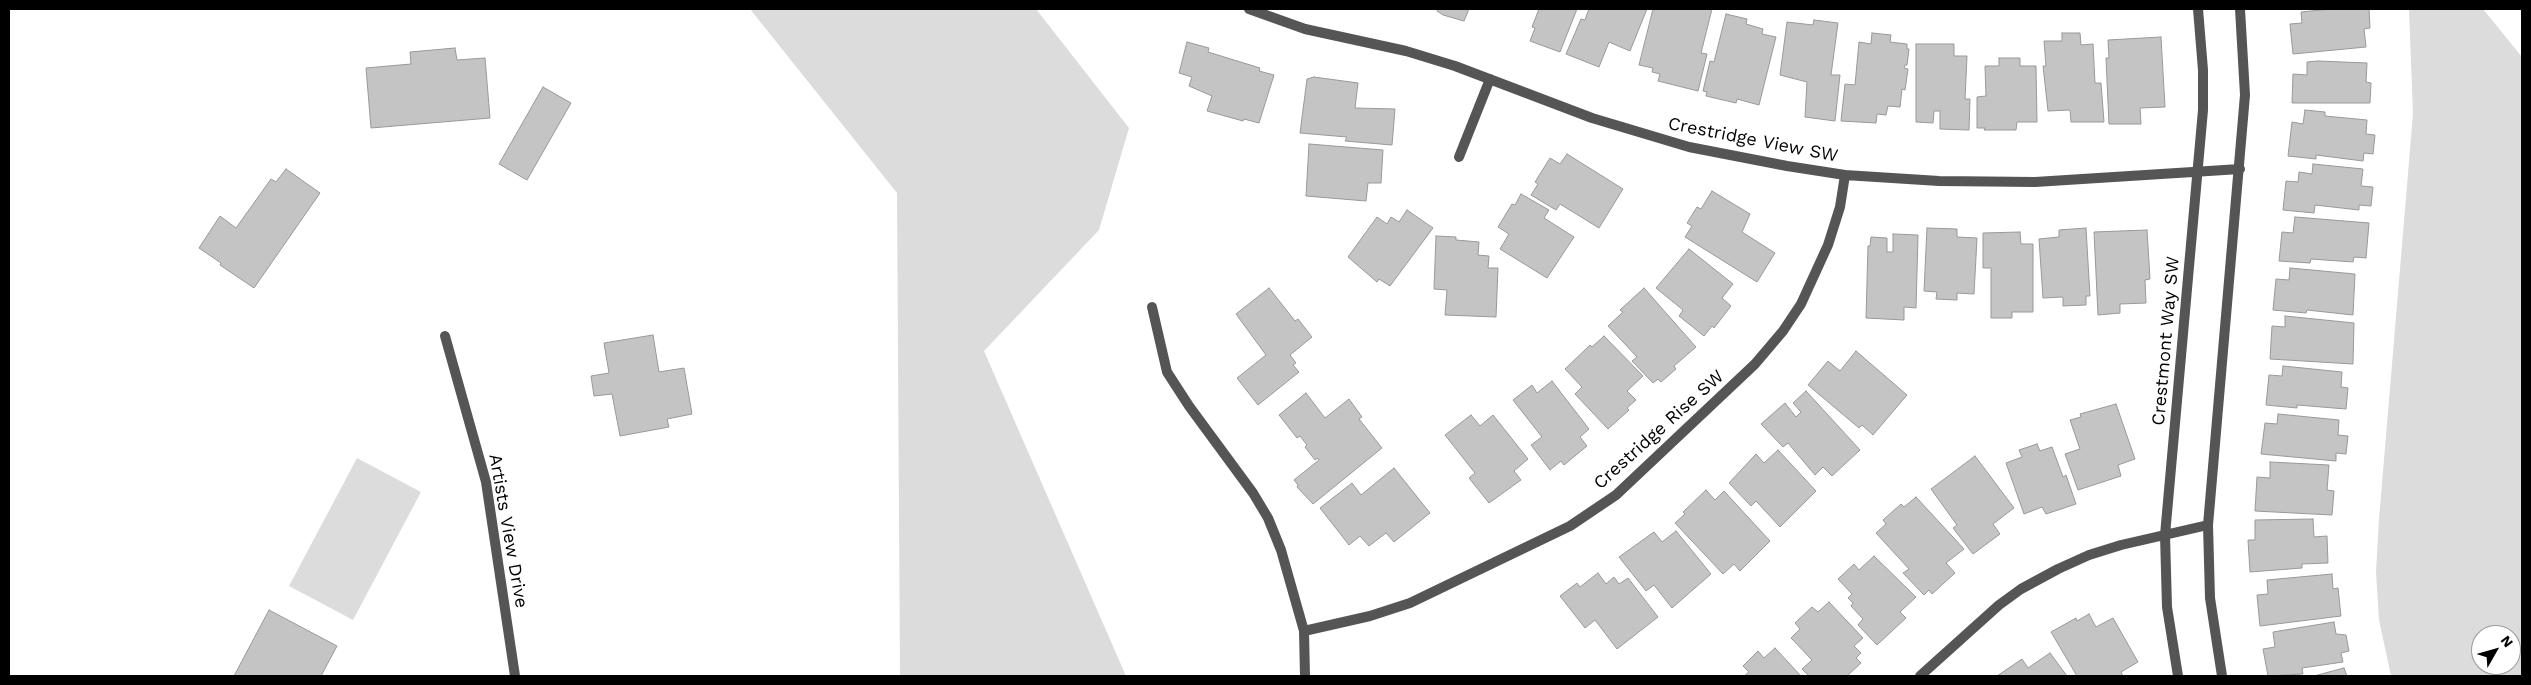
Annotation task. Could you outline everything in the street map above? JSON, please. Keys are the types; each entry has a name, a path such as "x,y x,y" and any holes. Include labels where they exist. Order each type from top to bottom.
{"street":[{"name":"Crestridge View SW","path":"1249,9 1305,28 1406,51 1455,66 1592,118 1689,147 1844,175 1938,181 2034,182 2240,169"},
{"name":"Crestmont Way SW","path":"2178,676 2167,607 2165,534 2203,90 2198,9"},
{"path":"2222,676 2210,598 2208,525 2245,95 2240,9"},
{"path":"1459,157 1490,79"},
{"name":"Crestridge Rise SW","path":"1304,631 1370,616 1410,603 1570,526 1616,495 1755,364 1783,331 1801,304 1828,245 1840,207 1844,175"},
{"path":"1152,307 1167,372 1189,406 1234,466 1268,518 1281,550 1304,631 1305,676"},
{"name":"Artists View Drive","path":"445,336 486,482 515,676"},
{"path":"1920,676 1967,632 2022,589 2089,555 2165,534 2208,525"}],"shaded area":[{"path":"750,9 1036,9 1129,128 1099,230 984,351 1126,676 900,676 897,193"},
{"path":"2409,9 2483,9 2522,57 2522,676 2391,676 2379,620 2376,572 2413,114"},
{"path":"357,458 421,492 353,620 289,586"}],"building":[{"path":"1438,9 1469,9 1464,21 1443,15 1437,11"},
{"path":"1539,9 1577,9 1560,52 1530,41 1535,28 1532,27"},
{"path":"1589,9 1647,9 1630,51 1609,42 1599,67 1566,54 1581,19 1585,20"},
{"path":"1653,9 1712,9 1701,53 1707,54 1698,91 1658,81 1660,74 1652,72 1653,68 1639,65"},
{"path":"2331,9 2369,9 2370,28 2364,29 2366,47 2293,54 2290,24 2302,23 2301,12"},
{"path":"1726,14 1747,19 1746,24 1763,29 1762,34 1776,37 1759,105 1737,99 1736,103 1706,96 1707,92 1703,91 1710,61 1714,62"},
{"path":"1814,20 1838,23 1831,75 1840,75 1835,121 1805,117 1807,82 1780,75 1787,22 1813,25"},
{"path":"1872,33 1891,35 1890,42 1907,44 1907,49 1909,49 1907,65 1904,68 1908,69 1905,90 1902,89 1900,107 1888,106 1886,115 1877,114 1876,123 1841,121 1845,84 1855,85 1859,42 1871,44"},
{"path":"2062,33 2080,33 2081,45 2093,44 2095,83 2101,83 2104,122 2071,122 2070,110 2048,111 2043,66 2046,66 2044,41 2062,41"},
{"path":"2161,37 2165,107 2140,108 2141,124 2109,124 2106,58 2109,58 2108,40"},
{"path":"1187,42 1209,48 1208,52 1260,68 1259,71 1274,75 1259,123 1244,119 1243,121 1207,111 1212,96 1189,86 1192,77 1179,73"},
{"path":"1916,44 1954,44 1954,56 1967,56 1965,99 1970,99 1969,130 1940,129 1940,111 1934,111 1933,123 1916,122"},
{"path":"455,48 457,60 485,58 490,118 371,128 366,68 411,64 410,52"},
{"path":"1999,58 2020,58 2020,66 2036,66 2037,122 2017,122 2016,130 1984,130 1985,128 1977,128 1977,97 1986,96 1985,66 1999,66"},
{"path":"2307,62 2367,63 2366,82 2371,83 2370,103 2292,103 2293,74 2307,75"},
{"path":"1314,77 1358,83 1355,108 1395,109 1392,145 1345,141 1347,137 1300,133 1307,79"},
{"path":"543,87 571,103 527,180 499,164"},
{"path":"2305,110 2325,112 2325,116 2367,120 2366,134 2375,135 2373,154 2364,153 2363,161 2316,155 2316,159 2288,156 2292,122 2303,124"},
{"path":"1309,144 1383,150 1381,183 1368,183 1366,201 1306,196"},
{"path":"1567,154 1623,189 1599,228 1560,204 1556,210 1531,195 1538,184 1535,182 1550,158 1560,164"},
{"path":"2313,164 2363,169 2361,186 2373,187 2371,206 2359,205 2359,210 2315,205 2314,213 2283,210 2286,181 2298,182 2299,172 2312,174"},
{"path":"286,169 320,193 254,288 199,248 220,216 236,228 271,179 276,182"},
{"path":"1712,191 1750,214 1742,232 1775,253 1757,282 1685,237 1692,226 1687,223 1697,207 1701,209"},
{"path":"1521,194 1549,210 1544,218 1574,237 1547,278 1500,249 1509,234 1498,227 1512,204 1515,205"},
{"path":"1407,210 1433,228 1390,286 1379,279 1377,282 1348,257 1377,217 1387,224 1391,217 1399,222"},
{"path":"2295,217 2369,223 2366,258 2354,257 2353,262 2311,259 2310,263 2279,261 2282,232 2293,233"},
{"path":"1927,228 1957,229 1957,237 1977,238 1974,294 1957,293 1957,300 1936,299 1937,292 1924,291"},
{"path":"2086,228 2090,296 2086,296 2086,305 2063,306 2063,297 2043,298 2039,239 2059,237 2059,230"},
{"path":"2147,230 2150,279 2145,280 2146,303 2120,304 2120,313 2098,315 2094,232"},
{"path":"2020,232 2021,244 2033,244 2033,312 2012,312 2012,318 1991,318 1991,268 1983,268 1983,233"},
{"path":"1893,234 1918,235 1916,308 1904,307 1904,320 1866,318 1868,246 1870,246 1871,237 1887,238 1887,252 1893,252"},
{"path":"1436,236 1456,237 1456,240 1479,242 1478,255 1489,256 1488,268 1498,268 1496,317 1445,315 1447,290 1434,289"},
{"path":"1689,249 1733,284 1722,298 1731,306 1714,328 1712,326 1704,336 1679,316 1683,310 1656,288"},
{"path":"2290,268 2355,274 2353,315 2307,310 2306,313 2273,310 2276,279 2289,280"},
{"path":"1269,288 1295,321 1298,319 1312,337 1290,355 1296,363 1293,365 1299,372 1258,405 1237,378 1266,355 1236,314"},
{"path":"1644,288 1696,347 1674,366 1676,369 1661,382 1658,379 1653,383 1632,361 1637,357 1608,326 1623,312 1620,310"},
{"path":"2285,316 2354,323 2353,364 2270,359 2272,326 2285,327"},
{"path":"653,335 659,372 684,368 692,414 667,419 669,427 620,436 612,394 594,396 591,376 609,373 604,343"},
{"path":"1604,336 1643,376 1627,391 1636,400 1627,408 1629,410 1608,429 1575,394 1582,387 1565,369 1590,345 1592,347"},
{"path":"1856,351 1907,395 1873,435 1862,425 1859,428 1808,385 1828,361 1840,371"},
{"path":"2283,366 2342,372 2341,387 2348,388 2346,409 2297,405 2297,408 2266,405 2269,375 2282,376"},
{"path":"1552,381 1589,429 1580,437 1587,446 1564,465 1561,461 1550,470 1531,445 1542,437 1513,400 1532,385 1537,393"},
{"path":"1806,391 1860,450 1832,476 1823,467 1815,475 1788,443 1783,447 1761,424 1785,403 1796,417 1801,412 1793,403"},
{"path":"1306,393 1325,418 1349,399 1362,417 1359,419 1382,448 1313,504 1297,487 1298,485 1294,480 1319,460 1318,458 1315,460 1305,447 1307,445 1300,436 1297,438 1279,415"},
{"path":"2116,404 2135,459 2118,465 2121,476 2078,490 2065,454 2080,449 2070,420 2081,417 2080,414"},
{"path":"2278,414 2339,420 2338,435 2348,436 2346,454 2336,453 2336,461 2261,454 2265,423 2277,424"},
{"path":"1471,415 1480,426 1493,415 1528,459 1514,471 1521,480 1489,503 1469,478 1475,473 1445,435"},
{"path":"2037,444 2040,451 2052,447 2063,477 2066,475 2076,504 2046,514 2042,507 2024,514 2006,463 2022,457 2019,450"},
{"path":"1778,450 1816,491 1780,527 1756,501 1751,506 1729,483 1756,454 1764,463"},
{"path":"1975,456 2014,508 1993,524 2000,534 1973,554 1953,528 1957,525 1931,489"},
{"path":"2270,462 2329,465 2327,490 2334,491 2332,515 2255,511 2257,477 2270,478"},
{"path":"1394,468 1430,513 1394,542 1386,533 1369,546 1360,536 1349,545 1320,508 1352,483 1361,495"},
{"path":"1706,490 1715,500 1724,491 1770,541 1740,571 1734,564 1723,574 1675,523 1685,514 1683,512"},
{"path":"1916,497 1964,549 1946,563 1955,573 1932,594 1929,590 1924,595 1903,573 1909,569 1876,533 1886,524 1883,520 1901,504 1904,507"},
{"path":"2313,519 2314,537 2327,536 2328,563 2302,564 2302,568 2250,572 2248,540 2255,540 2255,520"},
{"path":"1676,531 1711,574 1672,608 1654,585 1646,591 1619,557 1654,532 1662,542"},
{"path":"1874,556 1916,597 1900,612 1906,618 1877,645 1858,625 1863,619 1851,606 1853,603 1848,598 1852,594 1838,579 1854,564 1859,570"},
{"path":"1598,573 1606,584 1614,577 1619,584 1628,578 1658,617 1617,649 1595,620 1585,628 1560,596 1577,583 1580,587"},
{"path":"2332,574 2333,589 2338,588 2341,616 2260,626 2257,595 2268,594 2267,580"},
{"path":"1829,602 1863,638 1854,646 1861,653 1856,658 1861,663 1847,676 1809,676 1802,669 1812,660 1791,638 1800,629 1795,623 1812,607 1818,612"},
{"path":"269,610 337,646 321,676 234,676"},
{"path":"2089,614 2096,627 2113,618 2138,662 2121,672 2123,676 2077,676 2051,632 2076,618 2077,621"},
{"path":"2334,622 2336,634 2346,635 2349,651 2341,653 2343,662 2302,668 2303,674 2268,676 2263,649 2275,647 2273,632"},
{"path":"1775,648 1801,676 1744,676 1749,672 1743,666 1758,651 1764,658"},
{"path":"2050,653 2067,676 1997,676 2022,659 2028,668"},
{"path":"2344,668 2347,676 2314,676"}]}
